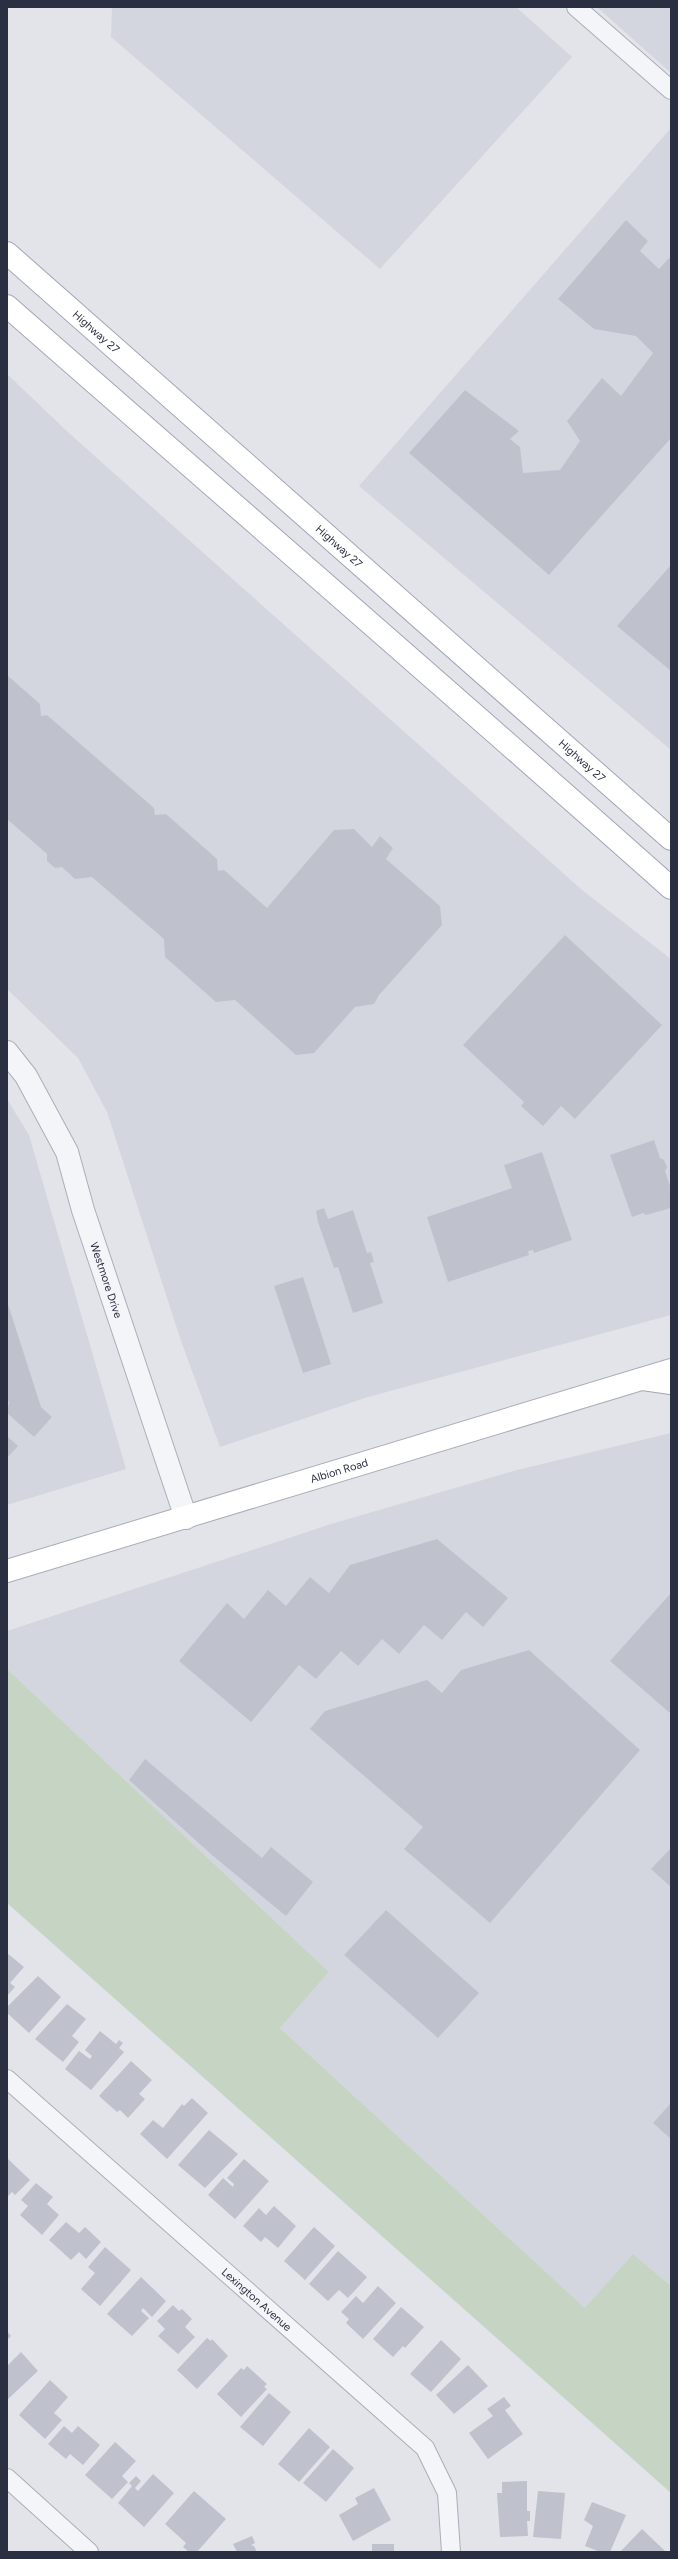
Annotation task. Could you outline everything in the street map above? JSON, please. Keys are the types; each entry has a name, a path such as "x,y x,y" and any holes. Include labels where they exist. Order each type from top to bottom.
{"main road":[{"name":"Highway 27","path":"7,253 671,839"},
{"path":"7,306 308,570 408,655 671,888"},
{"name":"Albion Road","path":"7,1571 671,1370"},
{"path":"643,1379 671,1383"}],"street":[{"path":"576,7 671,90"},
{"name":"Westmore Drive","path":"7,1052 26,1076 67,1152 83,1210 186,1518"},
{"name":"Lexington Avenue","path":"7,2079 425,2448 447,2493 451,2552"},
{"path":"7,2478 89,2552"}],"shaded area":[{"path":"112,7 516,7 572,57 380,269 111,37"},
{"path":"597,7 671,7 671,73"},
{"path":"671,128 671,750 359,486"},
{"path":"7,374 70,434 582,890 671,959 671,1315 368,1397 220,1447 181,1341 107,1112 78,1058 7,989"},
{"path":"7,1099 29,1135 126,1469 7,1505"},
{"path":"671,1433 671,2286 633,2254 586,2309 280,2028 329,1972 7,1669 7,1631 331,1524 517,1470"}],"green space":[{"path":"7,1669 329,1972 280,2028 585,2308 633,2254 671,2286 671,2493 7,1903"}],"building":[{"path":"626,220 648,241 640,251 659,269 669,258 671,260 671,438 549,575 409,453 465,390 519,431 510,439 520,447 523,473 560,470 580,441 567,421 602,378 621,396 653,353 636,336 594,329 558,299"},
{"path":"671,565 671,671 617,626"},
{"path":"7,675 40,704 41,716 47,715 154,808 155,815 166,814 217,859 218,871 224,870 267,908 334,830 354,829 372,847 380,836 393,848 386,859 440,906 442,925 379,995 374,1004 355,1007 314,1053 296,1055 235,1000 216,1002 165,957 164,939 92,877 75,879 62,867 55,868 47,861 47,854 7,819"},
{"path":"565,935 662,1025 575,1119 561,1106 543,1126 521,1106 524,1102 463,1045"},
{"path":"654,1140 660,1158 664,1160 667,1167 665,1171 671,1189 671,1208 646,1215 643,1213 632,1217 610,1155"},
{"path":"542,1152 572,1240 534,1253 533,1250 528,1251 529,1255 448,1282 427,1217 512,1188 504,1165"},
{"path":"324,1208 328,1219 353,1210 367,1253 371,1252 374,1262 370,1263 383,1303 353,1313 338,1267 334,1268 318,1222 316,1211"},
{"path":"303,1277 331,1364 303,1373 274,1286"},
{"path":"7,1301 41,1407 52,1417 34,1437 7,1413 9,1402 7,1400"},
{"path":"7,1436 18,1446 7,1458"},
{"path":"437,1539 508,1598 483,1627 466,1612 442,1640 424,1625 399,1654 382,1639 358,1666 341,1651 316,1679 299,1665 251,1722 179,1661 227,1603 244,1619 268,1590 286,1606 310,1577 329,1593 350,1565"},
{"path":"671,1593 671,1714 610,1661"},
{"path":"529,1650 640,1750 490,1923 404,1849 423,1827 310,1729 325,1711 427,1680 442,1693 461,1670"},
{"path":"145,1759 262,1858 271,1847 313,1882 286,1916 213,1856 129,1780"},
{"path":"671,1848 671,1887 651,1869"},
{"path":"386,1910 479,1993 438,2038 344,1955"},
{"path":"7,1953 24,1967 10,1983 15,1987 7,1996"},
{"path":"38,1976 61,1997 29,2033 7,2013 7,2007"},
{"path":"67,2004 86,2019 72,2036 79,2042 63,2062 35,2039"},
{"path":"100,2031 116,2044 119,2040 123,2043 119,2048 124,2052 91,2090 65,2069 79,2051 90,2059 92,2056 85,2050"},
{"path":"131,2061 152,2080 139,2094 145,2099 128,2118 120,2110 117,2112 99,2096"},
{"path":"192,2098 208,2113 167,2159 140,2134 153,2120 163,2128 182,2104 184,2106"},
{"path":"671,2103 671,2139 653,2123"},
{"path":"209,2130 238,2154 205,2188 178,2165"},
{"path":"7,2158 30,2180 15,2195 12,2192 7,2197"},
{"path":"244,2159 269,2181 235,2219 208,2195 223,2178 233,2187 234,2184 227,2178"},
{"path":"36,2183 53,2197 47,2204 59,2215 42,2235 20,2215 28,2206 21,2200"},
{"path":"274,2206 296,2226 278,2248 265,2237 261,2242 243,2226 259,2208 266,2215"},
{"path":"66,2222 79,2233 85,2227 101,2242 86,2259 79,2252 71,2260 49,2240"},
{"path":"314,2227 335,2246 305,2280 284,2261"},
{"path":"105,2247 131,2270 100,2306 81,2289 95,2273 88,2267"},
{"path":"338,2251 367,2277 348,2298 339,2290 328,2301 309,2284"},
{"path":"141,2277 166,2301 152,2317 143,2308 141,2311 149,2318 132,2336 107,2314"},
{"path":"378,2286 396,2303 363,2339 346,2323 349,2319 341,2312 356,2296 363,2303"},
{"path":"173,2305 179,2311 182,2309 192,2319 185,2327 195,2337 178,2354 158,2336 165,2329 157,2321"},
{"path":"401,2307 424,2327 405,2348 403,2346 393,2357 373,2339"},
{"path":"7,2331 11,2336 7,2340"},
{"path":"207,2338 211,2341 212,2339 228,2356 197,2389 177,2370"},
{"path":"441,2340 461,2359 431,2392 410,2374"},
{"path":"21,2352 38,2371 7,2400 7,2366"},
{"path":"468,2365 488,2386 454,2414 436,2395"},
{"path":"247,2366 267,2384 264,2387 267,2389 241,2417 217,2394 241,2368 244,2370"},
{"path":"50,2380 68,2397 54,2413 62,2420 45,2439 19,2415"},
{"path":"269,2393 291,2412 263,2446 240,2427"},
{"path":"504,2397 511,2406 505,2410 523,2434 488,2459 469,2433 493,2416 487,2409"},
{"path":"64,2426 72,2433 78,2426 100,2445 83,2465 70,2454 66,2459 48,2444"},
{"path":"309,2428 330,2447 299,2482 278,2464"},
{"path":"115,2442 136,2461 122,2476 128,2482 112,2499 85,2475"},
{"path":"333,2449 354,2468 326,2502 303,2483"},
{"path":"153,2474 174,2493 144,2527 118,2503 132,2486 129,2483 136,2476 141,2481 135,2488 138,2491"},
{"path":"527,2481 527,2511 530,2511 530,2521 527,2521 528,2536 500,2537 497,2493 502,2493 502,2482"},
{"path":"374,2488 391,2520 353,2541 339,2515 358,2504 355,2498"},
{"path":"194,2491 226,2519 197,2552 189,2552 183,2547 186,2543 165,2524"},
{"path":"538,2491 565,2493 561,2539 533,2537"},
{"path":"592,2502 626,2515 610,2552 600,2552 585,2546 593,2526 584,2520"},
{"path":"642,2529 665,2551 620,2552"},
{"path":"252,2536 255,2543 251,2545 254,2546 257,2552 237,2552 233,2544"},
{"path":"372,2544 394,2544 394,2552 372,2552"}]}
